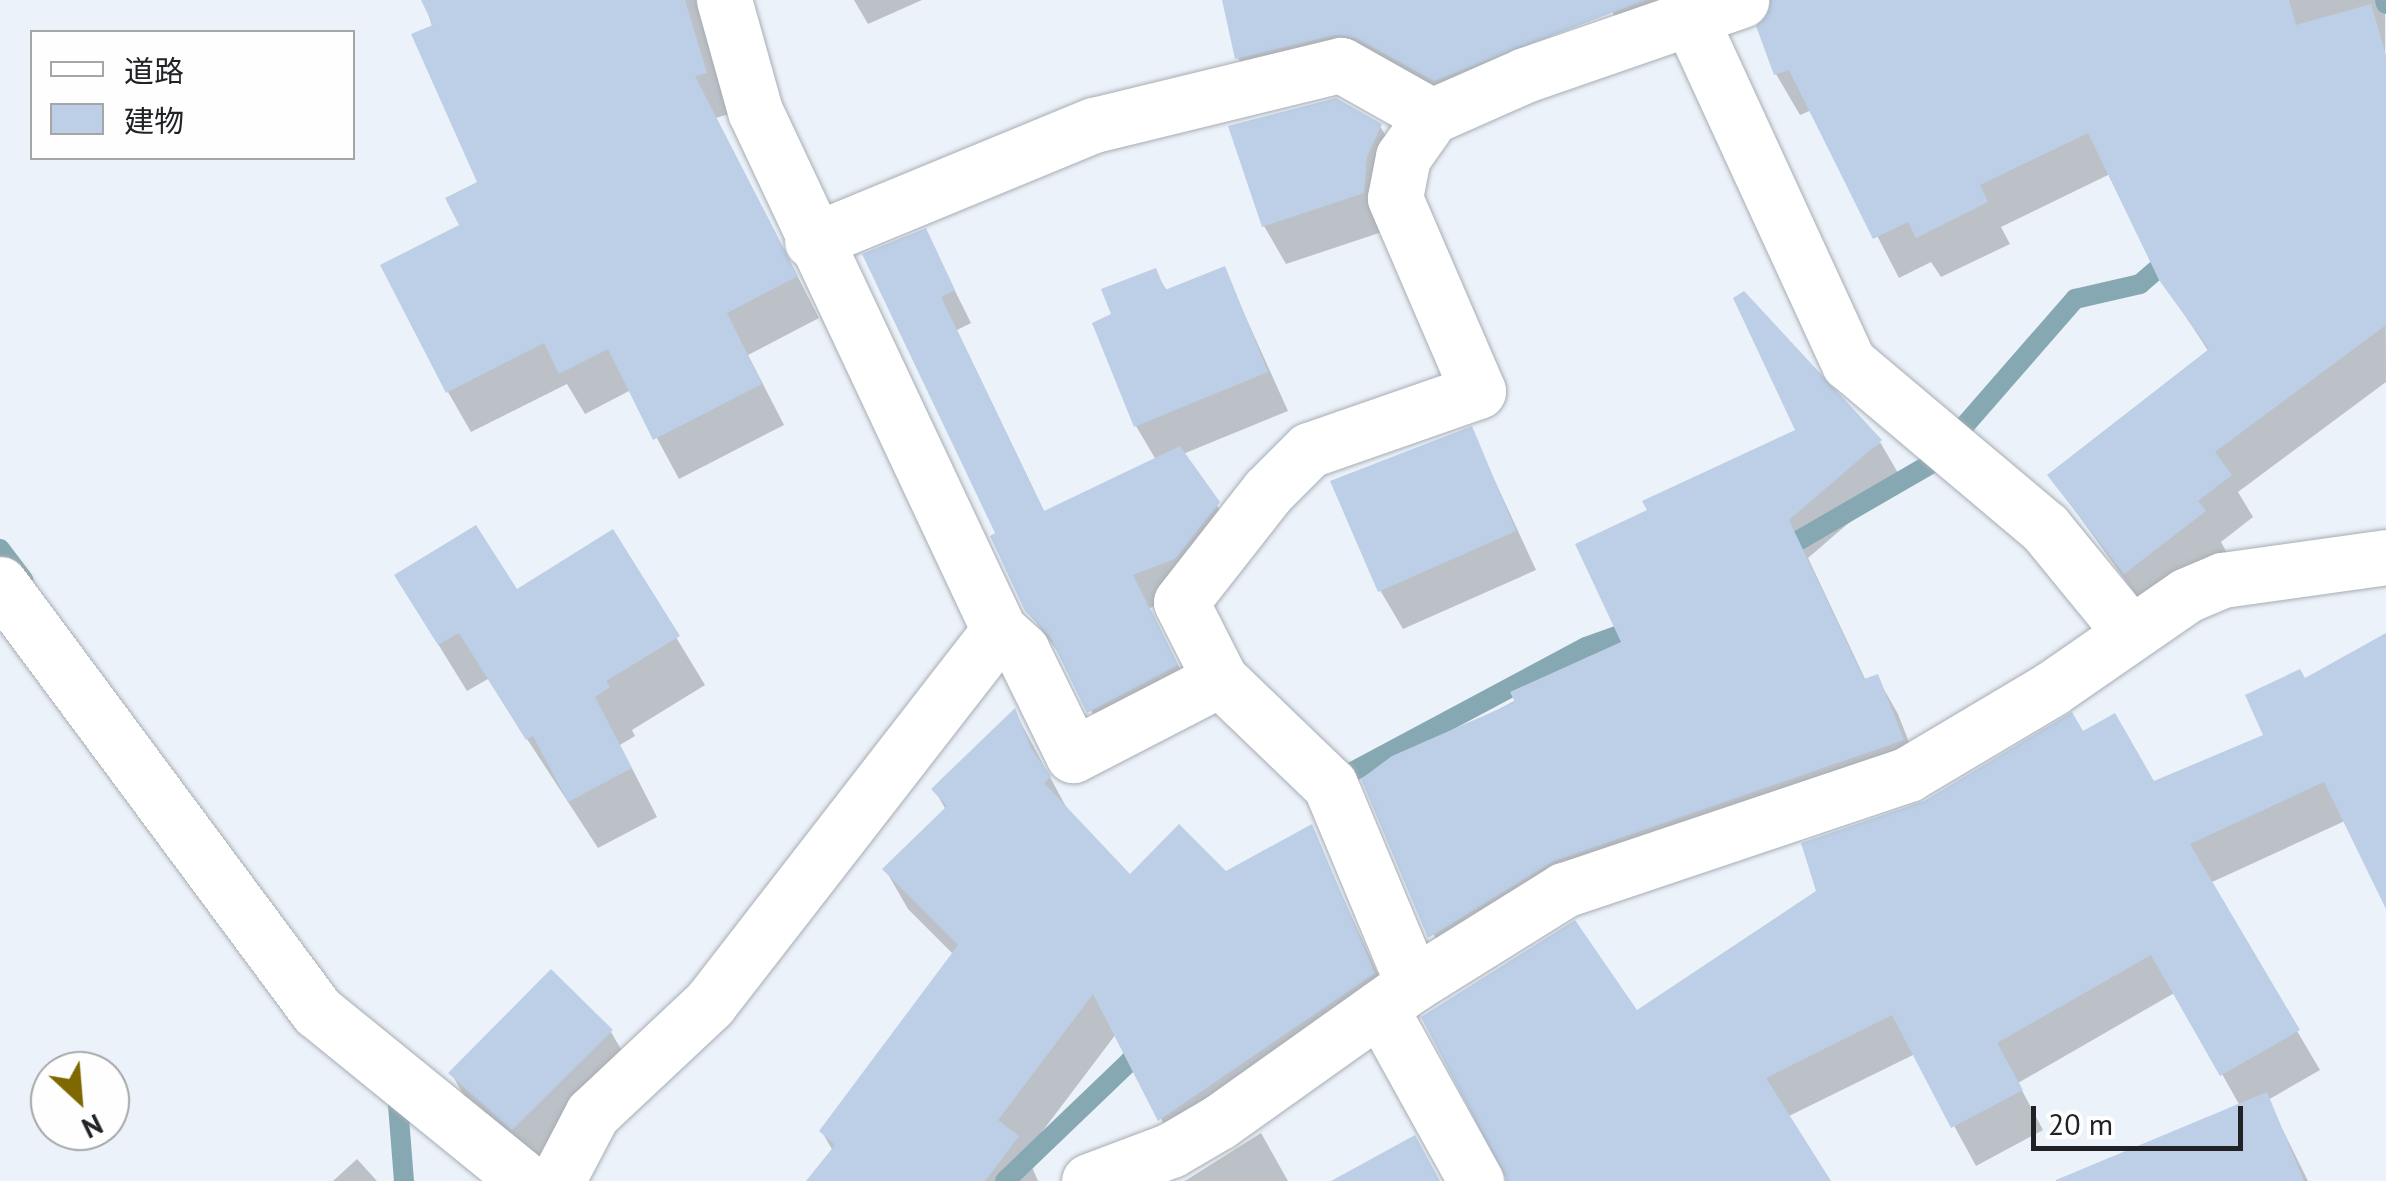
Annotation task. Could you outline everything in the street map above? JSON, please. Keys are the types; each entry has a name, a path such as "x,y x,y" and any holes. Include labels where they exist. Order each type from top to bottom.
{"street":[{"path":"724,0 755,111 812,241 999,630 1022,651 1073,755 1220,679"},
{"path":"1476,1181 1397,996 1330,785 1220,679 1182,602 1268,490 1309,450 1478,391 1395,198 1403,156 1432,116 1525,75 1741,0"},
{"path":"1690,18 1848,364 2045,528 2130,632"},
{"path":"812,241 1094,125 1341,65 1432,116"},
{"path":"1089,1181 1170,1150 1219,1122 1397,996 1564,890 1908,774 2051,689 2130,632 2224,580 2386,557"},
{"path":"0,584 317,1011 526,1181"},
{"path":"557,1181 592,1114 710,1003 999,630"}],"building":[{"path":"421,0 685,0 707,73 695,76 798,276 727,313 762,384 653,440 608,349 559,374 544,343 446,393 380,265 459,225 445,198 477,182 411,34 433,25"},
{"path":"1222,0 1645,0 1434,81 1356,38 1335,35 1235,59"},
{"path":"1771,0 2289,0 2296,25 2371,4 2386,55 2386,325 2215,452 2232,475 2198,501 2206,511 2124,574 2047,475 2209,349 2159,280 2088,133 1980,185 1988,202 1916,238 1908,222 1873,239 1789,70 1774,75 1756,26"},
{"path":"1336,98 1382,124 1367,156 1364,193 1262,227 1228,126"},
{"path":"926,228 955,290 941,297 1044,511 1180,446 1220,502 1175,559 1133,575 1178,665 1087,713 1050,637 1025,611 990,536 995,533 862,254"},
{"path":"1225,266 1268,372 1134,427 1092,323 1111,314 1101,289 1156,268 1165,290"},
{"path":"1744,291 1882,440 1789,520 1864,679 1878,674 1904,740 1554,861 1428,938 1361,779 1392,756 1515,702 1510,692 1621,642 1575,544 1647,510 1642,501 1795,430 1733,298"},
{"path":"1472,426 1516,531 1378,592 1330,481"},
{"path":"476,525 517,589 613,529 680,636 606,681 610,687 595,697 632,768 568,802 533,736 526,740 459,633 438,645 394,575"},
{"path":"2386,633 2386,909 2324,782 2190,844 2300,1030 2220,1076 2151,955 1997,1043 2023,1090 1951,1128 1892,1015 1766,1078 1831,1181 1507,1181 1421,1017 1575,920 1637,1010 1816,891 1801,843 1924,801 2072,712 2083,731 2115,713 2154,781 2263,735 2245,695 2300,669 2305,678"},
{"path":"1015,708 1031,748 1051,776 1044,783 1130,874 1179,824 1226,871 1312,824 1375,973 1158,1121 1093,994 998,1120 1019,1136 985,1181 806,1181 835,1145 819,1131 958,945 882,869 947,806 931,789"},
{"path":"551,969 613,1030 512,1130 448,1073"},
{"path":"2267,1092 2304,1181 2056,1181 2056,1180"},
{"path":"1415,1135 1440,1181 1331,1181"}],"waterway":[{"path":"2385,0 2386,4"},
{"path":"1777,553 1932,463 2075,299 2140,284 2176,253"},
{"path":"0,549 23,580"},
{"path":"1352,772 1586,647 1642,627"},
{"path":"1005,1181 1130,1061 1150,1052"},
{"path":"398,1105 404,1181"}]}
